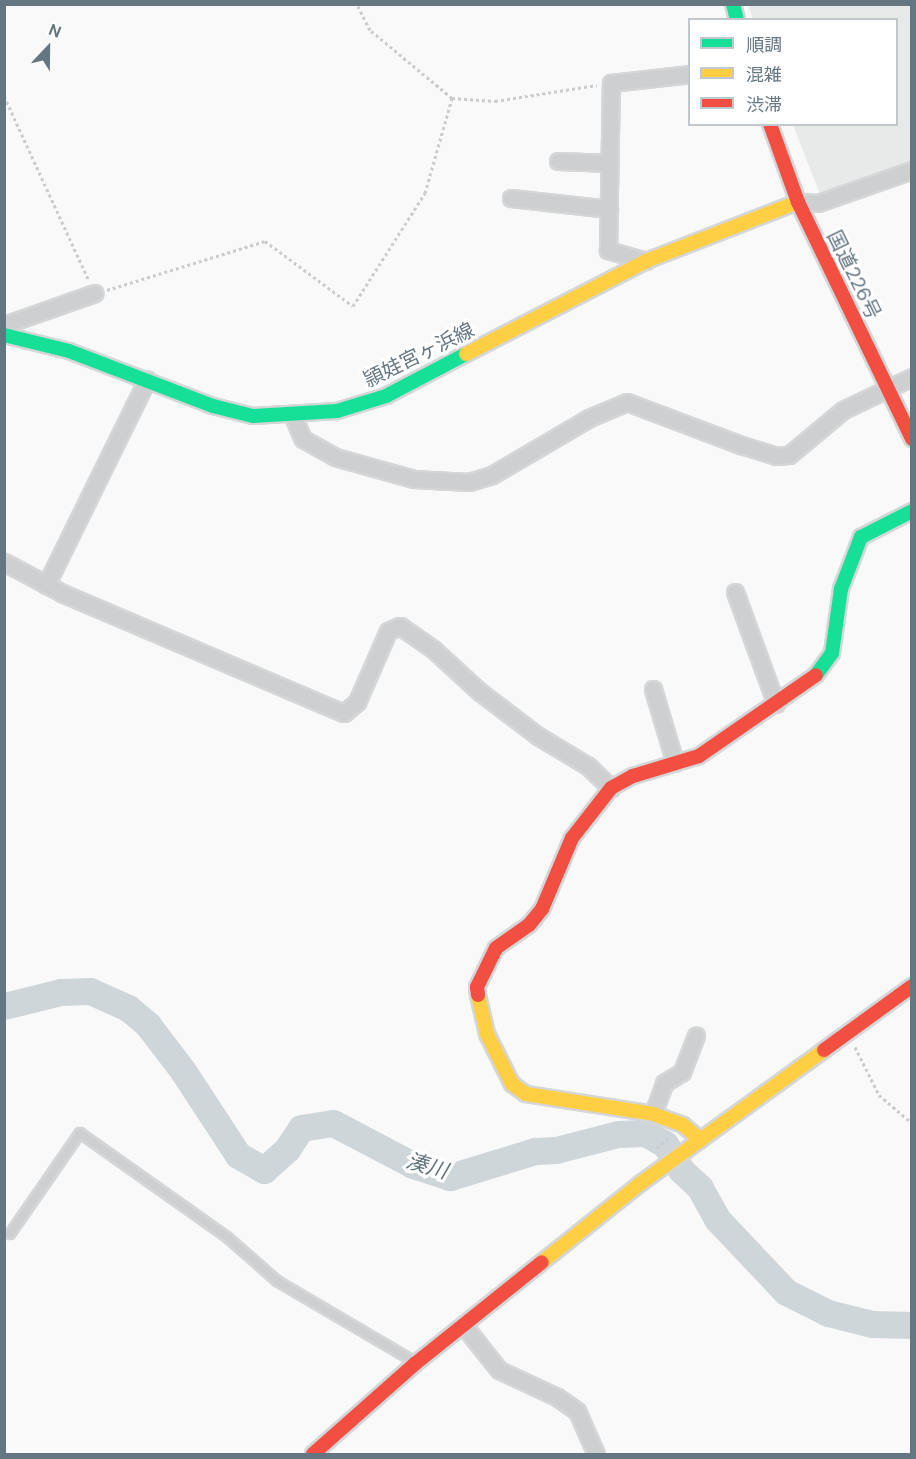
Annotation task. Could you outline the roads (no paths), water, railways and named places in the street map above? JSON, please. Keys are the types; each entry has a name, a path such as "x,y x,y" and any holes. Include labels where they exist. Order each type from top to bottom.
{"main road":[{"name":"国道226号","path":"771,126 798,202 912,439"},
{"name":"頴娃宮ヶ浜線","path":"4,335 69,351 253,416 293,416 338,411 386,396 646,261 798,202"},
{"path":"696,1143 683,1125 653,1114 526,1094 512,1084 479,1014 477,987 485,965 496,948 529,925 542,909 572,838 611,788 699,756 776,704 828,663 841,589 861,537 912,511"},
{"path":"313,1455 416,1363 658,1172 912,986"}],"street":[{"path":"646,261 608,250 611,83 688,74"},
{"path":"558,161 610,163"},
{"path":"798,202 818,203 912,170"},
{"path":"511,198 609,209"},
{"path":"4,325 95,293"},
{"path":"293,416 303,439 335,457 414,479 469,482 492,475 589,418 627,402 749,448 776,456 789,455 843,410 912,377"},
{"path":"46,585 147,380"},
{"path":"4,562 46,585 344,713 357,702 388,631 400,626 433,648 480,692 538,736 588,766 611,788"},
{"path":"735,592 776,704"},
{"path":"653,689 675,764"},
{"path":"653,1114 664,1083 682,1072 696,1035"},
{"path":"464,1326 499,1370 557,1397 577,1411 596,1455"}],"lane":[{"path":"10,1234 80,1133 227,1237 277,1281 416,1363"}],"waterway":[{"name":"湊川","path":"4,1006 61,992 90,991 128,1008 148,1025 183,1071 238,1155 264,1170 287,1149 301,1128 333,1123 413,1165 450,1177 535,1151 556,1150 618,1134 645,1133 665,1144 681,1170 700,1188 717,1219 786,1292 828,1313 872,1324 912,1325"}]}
